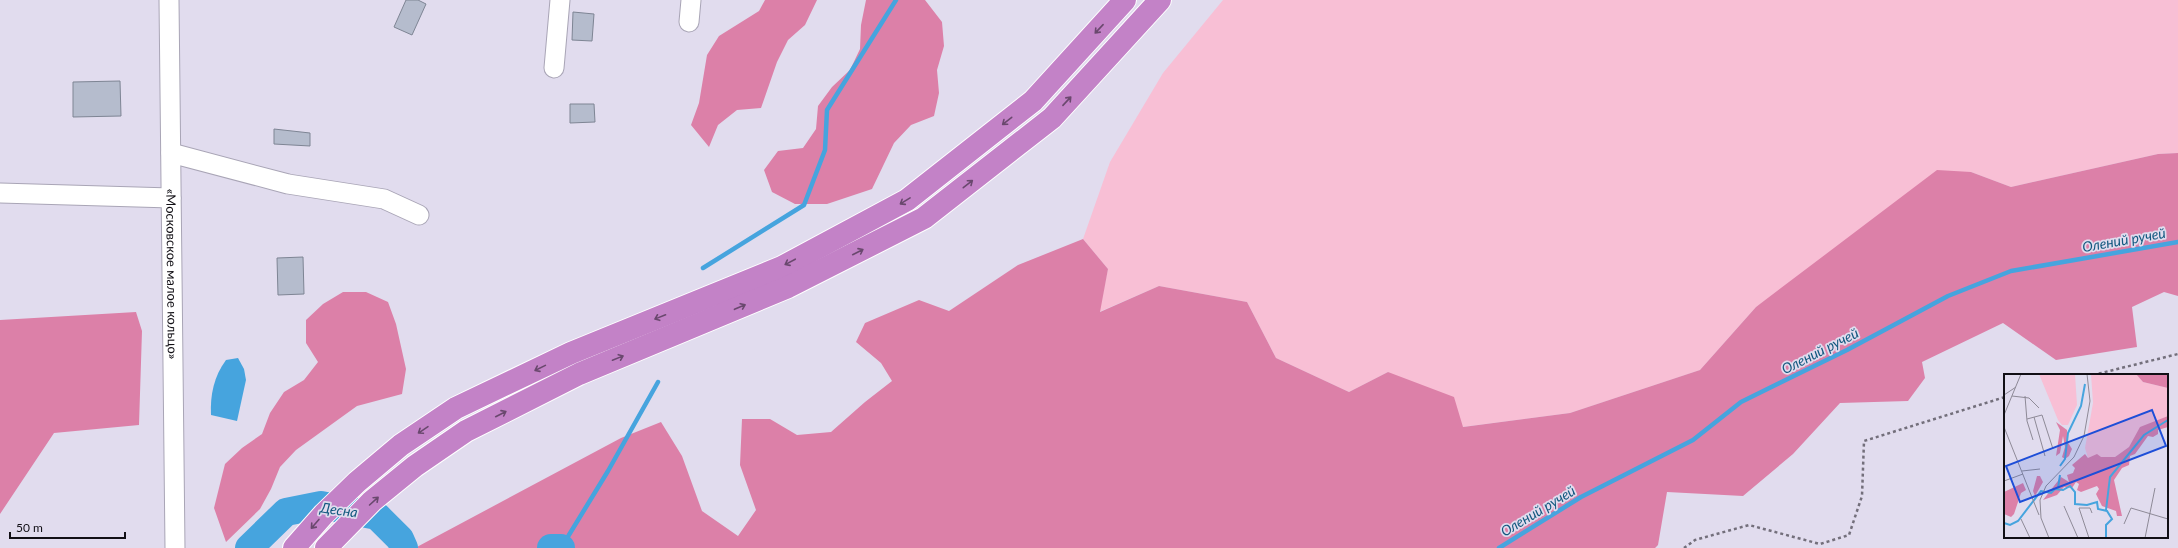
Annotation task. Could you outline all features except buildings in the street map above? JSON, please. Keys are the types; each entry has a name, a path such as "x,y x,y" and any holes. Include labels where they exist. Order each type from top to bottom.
{"highway":[{"path":"294,548 324,514 357,482 401,445 456,408 571,353 782,267 907,200 1033,100 1125,0"},
{"path":"326,548 372,501 414,466 466,431 578,374 788,287 924,218 1052,118 1160,0"}],"street":[{"name":"«Московское малое кольцо»","path":"169,0 175,548"},
{"path":"554,68 560,0"},
{"path":"689,22 691,0"},
{"path":"170,153 288,184 384,199 418,215"},
{"path":"0,193 171,198"}],"path":[{"path":"2097,374 2178,354"},
{"path":"1684,548 1695,540 1749,525 1820,544 1849,535 1862,496 1864,441 2004,397"}],"shaded area":[{"path":"765,0 817,0 805,25 788,40 777,62 761,108 737,110 718,125 709,147 691,125 699,103 707,55 719,36 759,11"},
{"path":"866,0 925,0 942,22 944,46 937,70 939,93 934,116 911,125 894,143 872,189 827,204 795,204 772,192 764,170 778,151 803,148 816,129 818,106 832,87 850,70 860,49 861,25"},
{"path":"1223,0 2178,0 2178,153 2158,154 2011,187 1971,172 1756,307 1700,370 1570,413 1462,427 1388,372 1349,392 1276,358 1247,302 1159,286 1099,312 1108,269 1083,239 1110,162 1163,73"},
{"path":"2178,153 2178,296 2164,292 2132,307 2137,347 2056,360 2003,323 1922,362 1925,378 1908,401 1840,403 1793,454 1743,496 1667,492 1658,545 1655,548 415,548 621,438 661,422 682,456 702,511 738,536 756,510 740,465 742,419 770,419 797,435 831,432 865,402 892,381 881,363 856,342 865,323 919,300 949,311 1018,265 1083,239 1108,269 1100,312 1159,286 1247,302 1276,358 1349,392 1388,372 1454,397 1463,427 1570,413 1700,370 1756,307 1937,170 1971,172 2011,187 2158,154"},
{"path":"343,292 366,292 388,302 396,324 406,369 402,394 357,406 296,450 280,467 271,489 260,509 226,542 214,508 225,464 242,448 262,434 270,413 284,392 304,380 318,362 306,343 306,320 323,304"},
{"path":"136,312 142,331 139,425 54,433 0,514 0,320"}],"water":[{"path":"238,358 244,369 246,380 237,421 211,415 212,393 218,373 226,360"}],"waterway":[{"path":"703,268 804,205 825,150 827,110 896,0"},
{"name":"Олений ручей","path":"1499,548 1581,497 1693,440 1741,402 1847,350 1948,296 2011,271 2178,242"},
{"path":"561,548 608,471 658,382"},
{"name":"Десна","path":"249,548 286,512 321,505 377,516 400,539 404,548"},
{"name":"Десна","path":"551,548 561,548"}]}
